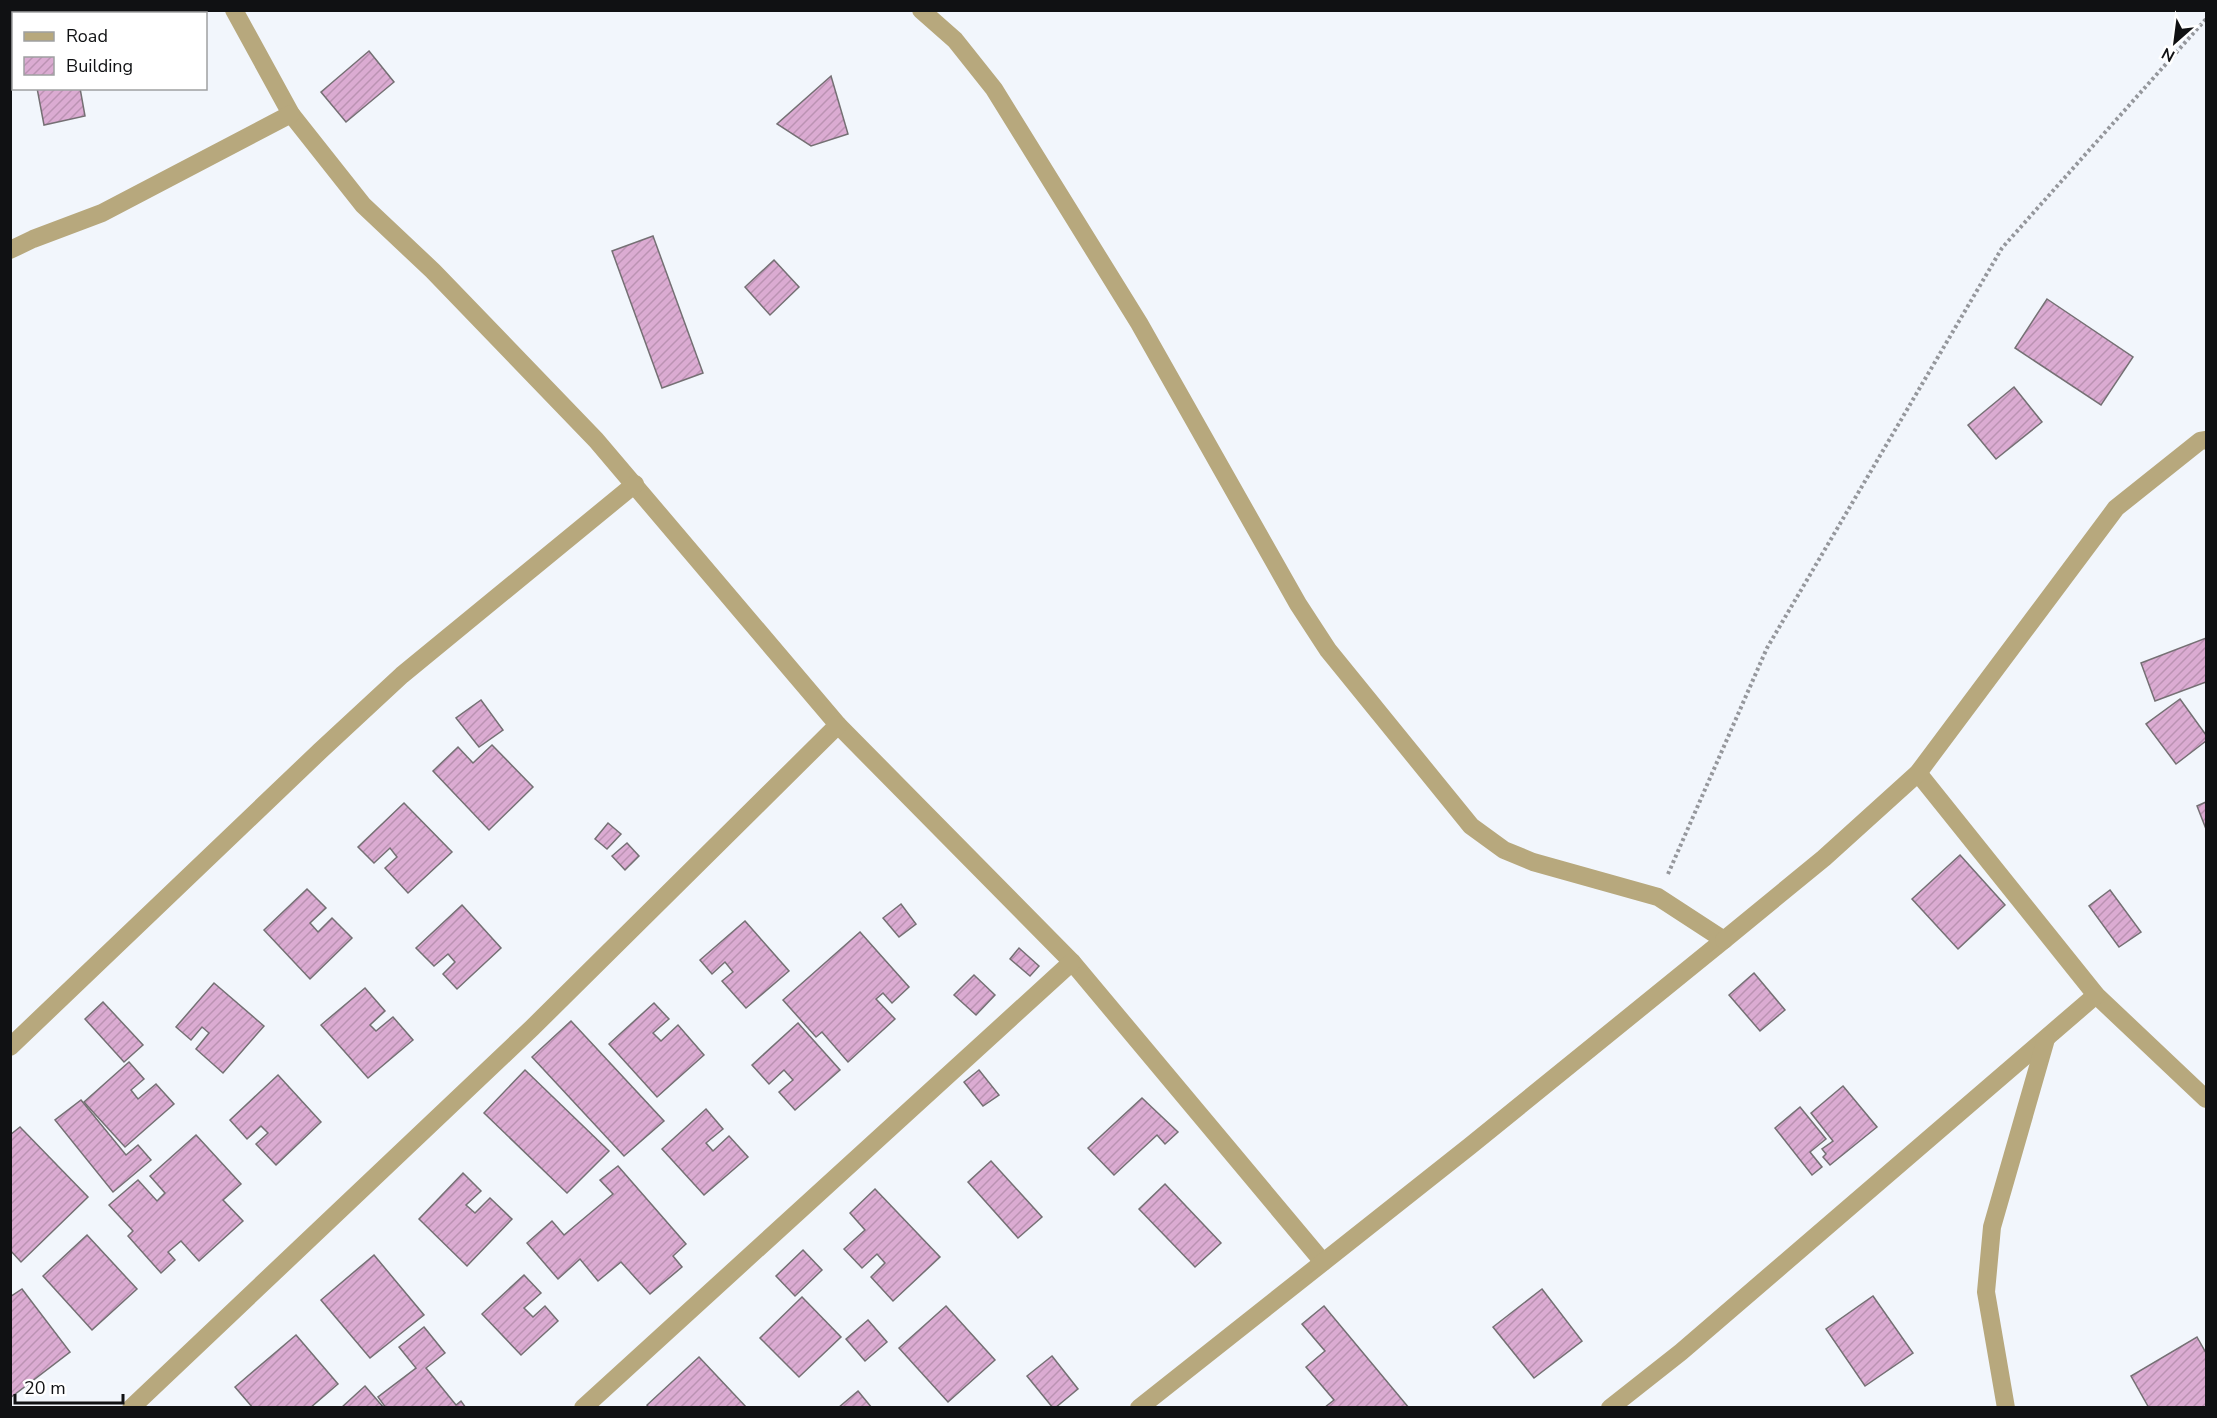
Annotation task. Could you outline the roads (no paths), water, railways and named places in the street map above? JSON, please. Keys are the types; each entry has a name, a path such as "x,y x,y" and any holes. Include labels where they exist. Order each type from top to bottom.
{"street":[{"path":"234,10 291,114 363,205 433,271 596,440 838,725 1072,962 1323,1262"},
{"path":"921,10 955,40 994,89 1138,323 1298,604 1328,650 1471,826 1504,850 1533,862 1658,897 1725,940"},
{"path":"10,250 102,213 291,114"},
{"path":"1139,1407 1725,940 1824,858 1917,773 2116,508 2200,441 2206,440"},
{"path":"10,1047 402,675 635,484"},
{"path":"131,1407 532,1028 838,725"},
{"path":"1917,773 2096,995 2206,1099"},
{"path":"583,1407 1072,962"},
{"path":"1610,1407 1681,1352 2096,995"},
{"path":"2006,1407 1986,1292 1992,1227 2046,1039"}]}
